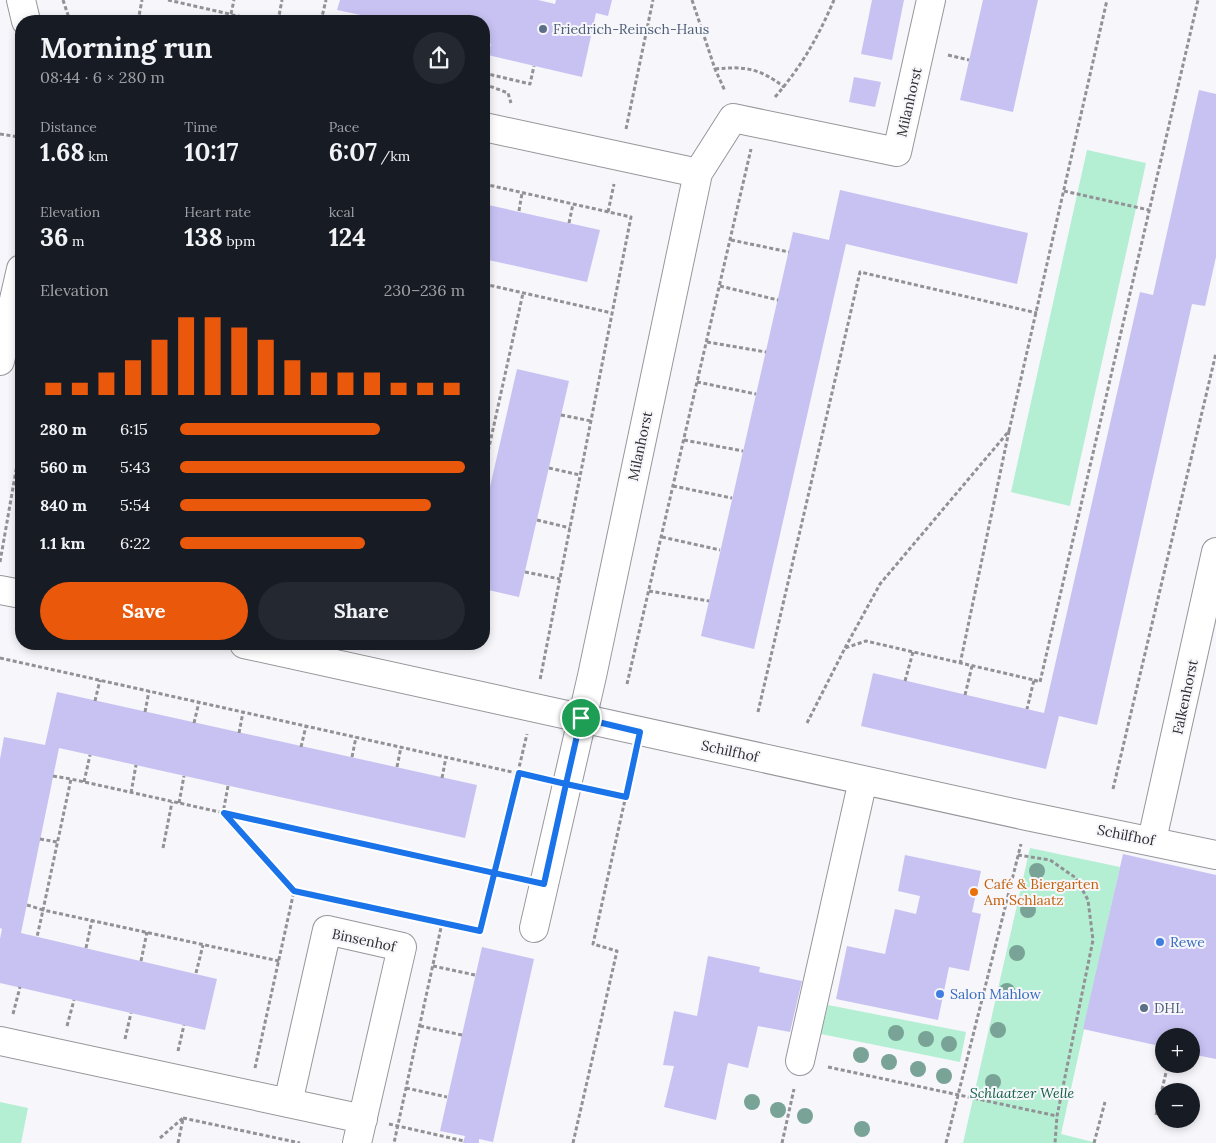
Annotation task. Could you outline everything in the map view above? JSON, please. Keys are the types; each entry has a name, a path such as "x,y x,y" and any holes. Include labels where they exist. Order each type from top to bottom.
{"street":[{"path":"20,0 24,15"},
{"name":"Milanhorst","path":"534,928 698,173 733,118 898,152 932,0"},
{"path":"490,128 698,173"},
{"path":"0,361 15,295"},
{"name":"Falkenhorst","path":"1152,840 1216,552"},
{"path":"0,590 15,593"},
{"name":"Schilfhof","path":"271,650 1027,816 1152,840 1216,855"},
{"path":"800,1061 863,780"},
{"name":"Binsenhof","path":"288,1103 327,930 402,948 360,1131"},
{"path":"6,1030 288,1103 360,1131"}],"path":[{"path":"63,0 68,15"},
{"path":"139,15 142,0"},
{"path":"168,0 235,15"},
{"path":"231,14 234,0"},
{"path":"279,15 282,0"},
{"path":"322,15 326,0"},
{"path":"620,156 653,0"},
{"path":"692,0 715,69 728,98 733,118"},
{"path":"627,684 753,144 764,125 769,104 796,74 818,37 834,0"},
{"path":"960,664 1009,431 1107,0"},
{"path":"845,648 866,641 1040,682 1198,0"},
{"path":"490,74 530,84 534,66"},
{"path":"715,69 751,68 770,76 784,87"},
{"path":"0,134 15,137"},
{"path":"490,185 631,217 543,665"},
{"path":"1064,190 1149,210"},
{"path":"519,212 522,193"},
{"path":"569,223 573,204"},
{"path":"730,240 789,252"},
{"path":"758,712 860,272 1037,313"},
{"path":"490,285 612,313"},
{"path":"720,286 778,300"},
{"path":"490,443 523,293"},
{"path":"707,342 766,352"},
{"path":"1113,789 1216,353"},
{"path":"697,382 756,394"},
{"path":"561,415 591,421"},
{"path":"807,723 880,584 1009,431"},
{"path":"684,440 743,451"},
{"path":"549,468 580,475"},
{"path":"0,562 15,486"},
{"path":"673,486 732,498"},
{"path":"537,520 570,528"},
{"path":"662,537 720,550"},
{"path":"525,572 560,579"},
{"path":"649,591 709,601"},
{"path":"905,681 913,652"},
{"path":"0,658 626,797"},
{"path":"965,695 972,666"},
{"path":"95,701 100,680"},
{"path":"1027,709 1034,680"},
{"path":"145,712 149,691"},
{"path":"194,723 199,702"},
{"path":"239,733 243,712"},
{"path":"302,747 306,726"},
{"path":"573,1143 617,951 593,944 640,732"},
{"path":"352,758 356,737"},
{"path":"397,767 401,747"},
{"path":"84,782 90,755"},
{"path":"442,778 446,757"},
{"path":"131,793 136,766"},
{"path":"224,813 294,891 480,931 493,872 519,773"},
{"path":"53,776 544,884"},
{"path":"179,803 184,776"},
{"path":"37,937 71,780"},
{"path":"224,813 228,786"},
{"path":"164,848 172,802"},
{"path":"946,1143 1027,816"},
{"path":"40,839 57,842"},
{"path":"1018,855 1050,860 1076,878 1088,900 1092,920 1093,940 1057,1116 1055,1143"},
{"path":"242,1130 294,891"},
{"path":"27,905 42,910 278,962"},
{"path":"86,948 92,920"},
{"path":"394,1143 442,923"},
{"path":"141,961 147,932"},
{"path":"196,973 203,945"},
{"path":"433,966 475,975"},
{"path":"6,1030 20,987"},
{"path":"66,1031 74,1000"},
{"path":"124,1044 131,1013"},
{"path":"177,1056 184,1025"},
{"path":"420,1026 462,1035"},
{"path":"782,1143 800,1061 1057,1116"},
{"path":"406,1088 447,1097"},
{"path":"1094,1143 1105,1102"},
{"path":"183,1118 300,1143"},
{"path":"160,1138 183,1118"},
{"path":"178,1143 183,1118"},
{"path":"360,1131 398,1126 464,1141"}],"green space":[{"path":"1087,150 1146,163 1070,506 1011,492"},
{"name":"Schlaatzer Welle","path":"1030,848 1120,867 1061,1134 1097,1143 963,1143"},
{"path":"828,1005 966,1032 960,1062 821,1034"},
{"path":"0,1102 28,1108 21,1143 0,1143"}],"building":[{"name":"Friedrich-Reinsch-Haus","path":"340,0 538,0 555,4 556,0 612,0 608,16 596,13 582,77 490,55 490,15 361,15 337,10"},
{"path":"872,0 904,0 892,60 861,54"},
{"path":"983,0 1038,0 1013,112 960,100"},
{"path":"854,77 881,82 875,107 849,102"},
{"path":"1199,90 1216,94 1216,257 1205,306 1192,304 1097,725 1059,716 1046,769 861,726 873,673 1044,713 1140,292 1153,295"},
{"path":"840,190 1028,233 1017,284 846,244 754,649 701,636 793,232 829,240"},
{"path":"490,205 600,230 587,282 490,260"},
{"path":"517,369 569,381 519,597 490,590 490,487"},
{"path":"57,692 477,785 465,838 59,748 21,933 217,979 205,1030 0,983 0,939 2,929 0,928 0,759 4,737 45,745"},
{"name":"Rewe","path":"1123,854 1216,875 1216,1059 1200,1056 1200,1028 1155,1028 1155,1045 1083,1029"},
{"path":"905,855 981,871 972,912 981,914 969,971 949,967 938,1020 836,999 847,946 885,954 895,909 916,914 920,896 898,891"},
{"path":"482,947 534,959 493,1142 479,1139 479,1143 463,1143 465,1136 440,1131"},
{"path":"708,956 760,967 759,972 802,981 790,1032 758,1026 748,1068 728,1063 716,1120 664,1107 674,1066 663,1065 674,1011 697,1016"}],"place":[{"name":"Friedrich-Reinsch-Haus","path":"543,29"},
{"name":"Café & Biergarten Am Schlaatz","path":"974,892"},
{"name":"Rewe","path":"1160,942"},
{"name":"Salon Mahlow","path":"940,994"},
{"name":"DHL","path":"1144,1008"}],"route":[{"path":"581,718 566,784 519,773 493,872 480,931 294,891 224,813 493,872 544,884 566,784 626,797 638,745 640,732 581,718"}]}
